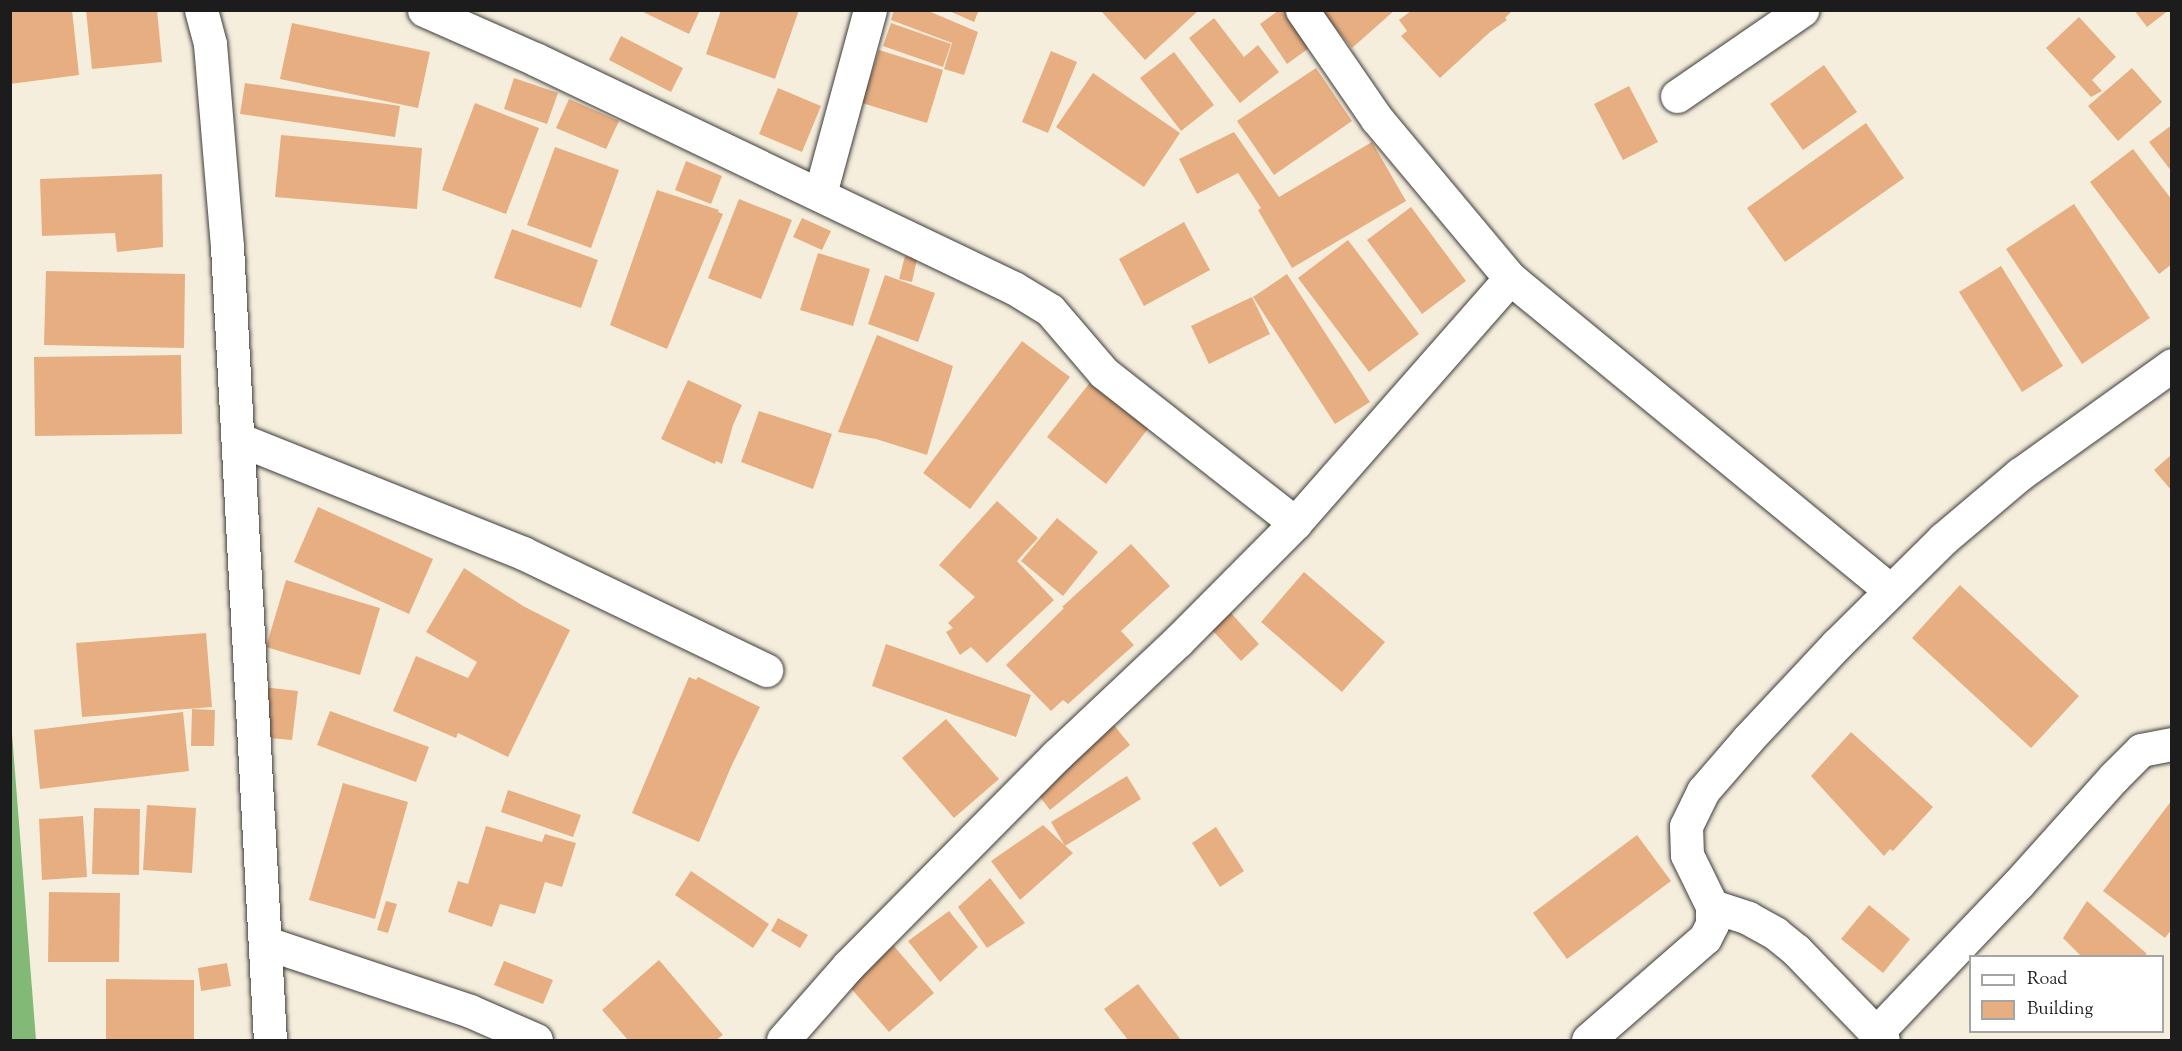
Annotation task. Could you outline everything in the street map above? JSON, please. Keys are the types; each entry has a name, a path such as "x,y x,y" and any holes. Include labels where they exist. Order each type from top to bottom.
{"street":[{"path":"201,10 210,44 227,247 270,1041"},
{"path":"424,10 535,59 1014,288 1050,310 1104,373 1295,523"},
{"path":"820,194 870,10"},
{"path":"1302,10 1377,119 1510,278 1890,590"},
{"path":"1677,96 1802,10"},
{"path":"783,1041 848,966 1295,523 1510,278"},
{"path":"1588,1041 1705,938 1712,924 1712,906 1687,855 1686,826 1703,791 1756,730 1890,590 1943,539 2020,474 2172,365"},
{"path":"238,439 524,553 766,670"},
{"path":"1712,906 1748,918 1775,933 1796,950 1880,1036 2114,777 2141,750 2172,744"},
{"path":"266,943 470,1011 536,1041"}],"green space":[{"path":"11,721 36,1040 11,1040"}],"building":[{"path":"10,10 72,10 79,75 10,84"},
{"path":"86,10 157,10 162,62 92,69"},
{"path":"639,10 700,10 689,34"},
{"path":"721,10 799,10 775,79 706,54"},
{"path":"894,10 926,10 978,32 964,75 944,69 952,43 891,20"},
{"path":"947,10 979,10 974,22"},
{"path":"1103,10 1199,10 1145,60 1102,12"},
{"path":"1279,10 1283,10 1309,48 1287,64 1260,24"},
{"path":"1321,10 1395,10 1352,48"},
{"path":"1412,10 1513,10 1505,18 1507,20 1490,32 1440,78 1401,36 1407,31 1399,20"},
{"path":"2134,10 2169,10 2147,27"},
{"path":"2079,17 2116,57 2092,80 2102,91 2091,97 2046,48"},
{"path":"1214,18 1244,57 1258,45 1279,72 1240,103 1189,38"},
{"path":"292,23 430,52 418,108 280,79"},
{"path":"891,23 951,44 943,67 883,46"},
{"path":"621,36 683,68 671,92 609,60"},
{"path":"879,50 943,70 927,123 862,103"},
{"path":"1051,51 1077,62 1048,133 1022,122"},
{"path":"1174,52 1214,105 1181,131 1140,78"},
{"path":"1824,65 1857,112 1803,150 1770,104"},
{"path":"1316,68 1352,121 1274,175 1237,121"},
{"path":"2132,68 2162,102 2118,141 2088,106"},
{"path":"1093,73 1180,133 1144,187 1056,127"},
{"path":"514,78 558,93 547,124 504,109"},
{"path":"245,83 400,106 395,137 240,114"},
{"path":"1629,86 1658,142 1623,160 1594,104"},
{"path":"778,88 821,106 802,152 759,134"},
{"path":"569,99 619,121 606,149 556,128"},
{"path":"475,103 539,128 506,214 442,190"},
{"path":"1866,123 1904,178 1785,262 1747,208"},
{"path":"2172,125 2172,172 2149,142"},
{"path":"1234,132 1279,197 1372,142 1406,201 1292,268 1258,210 1261,208 1238,173 1197,194 1179,159"},
{"path":"281,135 422,148 417,209 275,197"},
{"path":"555,147 619,170 591,248 527,225"},
{"path":"2133,149 2172,200 2172,264 2159,274 2090,182"},
{"path":"686,161 722,176 711,204 675,190"},
{"path":"162,174 163,247 117,252 115,233 42,236 40,179"},
{"path":"657,190 719,210 718,212 723,214 667,349 610,325"},
{"path":"739,199 792,220 761,299 708,278"},
{"path":"2074,204 2150,318 2082,364 2006,249"},
{"path":"1411,207 1466,281 1422,314 1367,240"},
{"path":"802,218 831,231 822,250 793,237"},
{"path":"1184,222 1210,270 1144,306 1119,259"},
{"path":"512,229 598,260 581,308 494,278"},
{"path":"1348,240 1419,334 1369,372 1298,278"},
{"path":"818,253 870,269 853,326 800,310"},
{"path":"905,256 917,259 912,282 899,279"},
{"path":"2001,266 2063,366 2022,392 1959,292"},
{"path":"46,271 185,274 184,348 44,345"},
{"path":"1287,274 1370,402 1335,424 1253,297"},
{"path":"885,275 935,293 918,342 868,324"},
{"path":"1252,297 1270,334 1209,364 1191,326"},
{"path":"877,335 953,366 927,455 876,439 838,432"},
{"path":"1022,341 1070,377 970,509 923,473"},
{"path":"181,355 182,434 35,436 34,357"},
{"path":"688,380 742,405 733,425 722,464 716,461 715,464 661,439"},
{"path":"1092,380 1150,426 1106,484 1047,437"},
{"path":"759,411 832,434 813,489 741,462"},
{"path":"2172,454 2172,491 2154,470"},
{"path":"997,501 1038,538 1017,561 1054,600 987,663 971,647 960,655 946,632 953,628 948,623 975,597 939,565"},
{"path":"318,507 433,559 409,614 294,562"},
{"path":"1057,518 1098,552 1063,596 1021,561"},
{"path":"1131,544 1170,586 1121,631 1134,645 1068,704 1063,700 1051,711 1006,665 1064,608 1062,607"},
{"path":"464,568 523,606 570,630 508,757 458,733 456,738 393,711 416,656 468,678 477,662 426,632"},
{"path":"1304,572 1385,642 1342,692 1261,622"},
{"path":"286,580 380,608 360,675 266,647"},
{"path":"1960,585 2079,696 2031,748 1912,638"},
{"path":"1231,613 1259,644 1241,661 1212,630"},
{"path":"206,633 212,707 82,717 76,643"},
{"path":"886,644 1031,695 1016,737 872,686"},
{"path":"689,677 696,680 698,677 760,707 699,842 632,813"},
{"path":"263,687 298,691 292,740 257,737"},
{"path":"192,709 215,710 214,746 191,746"},
{"path":"330,711 429,747 416,782 317,745"},
{"path":"183,712 189,771 40,789 34,730"},
{"path":"946,719 999,779 954,818 902,758"},
{"path":"1113,724 1130,745 1050,810 1033,788"},
{"path":"1851,732 1933,807 1893,851 1890,849 1884,856 1811,776"},
{"path":"1127,776 1141,799 1065,846 1051,822"},
{"path":"343,783 408,802 375,919 309,900"},
{"path":"508,790 581,815 573,837 501,812"},
{"path":"2172,800 2172,929 2165,938 2103,891"},
{"path":"147,805 196,808 192,873 143,870"},
{"path":"94,808 140,809 139,875 92,874"},
{"path":"83,816 87,877 42,880 39,819"},
{"path":"1043,825 1073,853 1020,900 991,861"},
{"path":"486,826 542,842 545,834 576,843 562,887 545,882 535,914 500,904 492,927 448,912 458,881 468,884"},
{"path":"1216,827 1244,871 1220,887 1192,843"},
{"path":"1637,835 1671,881 1567,959 1533,913"},
{"path":"691,871 769,924 753,948 675,895"},
{"path":"990,878 1025,923 987,948 958,907"},
{"path":"49,892 120,893 119,962 48,962"},
{"path":"386,901 397,904 388,933 377,930"},
{"path":"2087,901 2147,955 2080,955 2063,938"},
{"path":"1869,905 1910,939 1883,973 1841,939"},
{"path":"949,911 978,947 940,982 908,941"},
{"path":"778,918 808,935 800,948 771,931"},
{"path":"888,939 934,993 889,1032 842,978"},
{"path":"659,960 723,1035 716,1040 628,1040 602,1010"},
{"path":"504,961 553,980 543,1004 494,985"},
{"path":"227,963 231,986 201,991 198,968"},
{"path":"106,979 194,980 194,1040 106,1040"},
{"path":"1138,984 1181,1040 1128,1040 1104,1009"}]}
